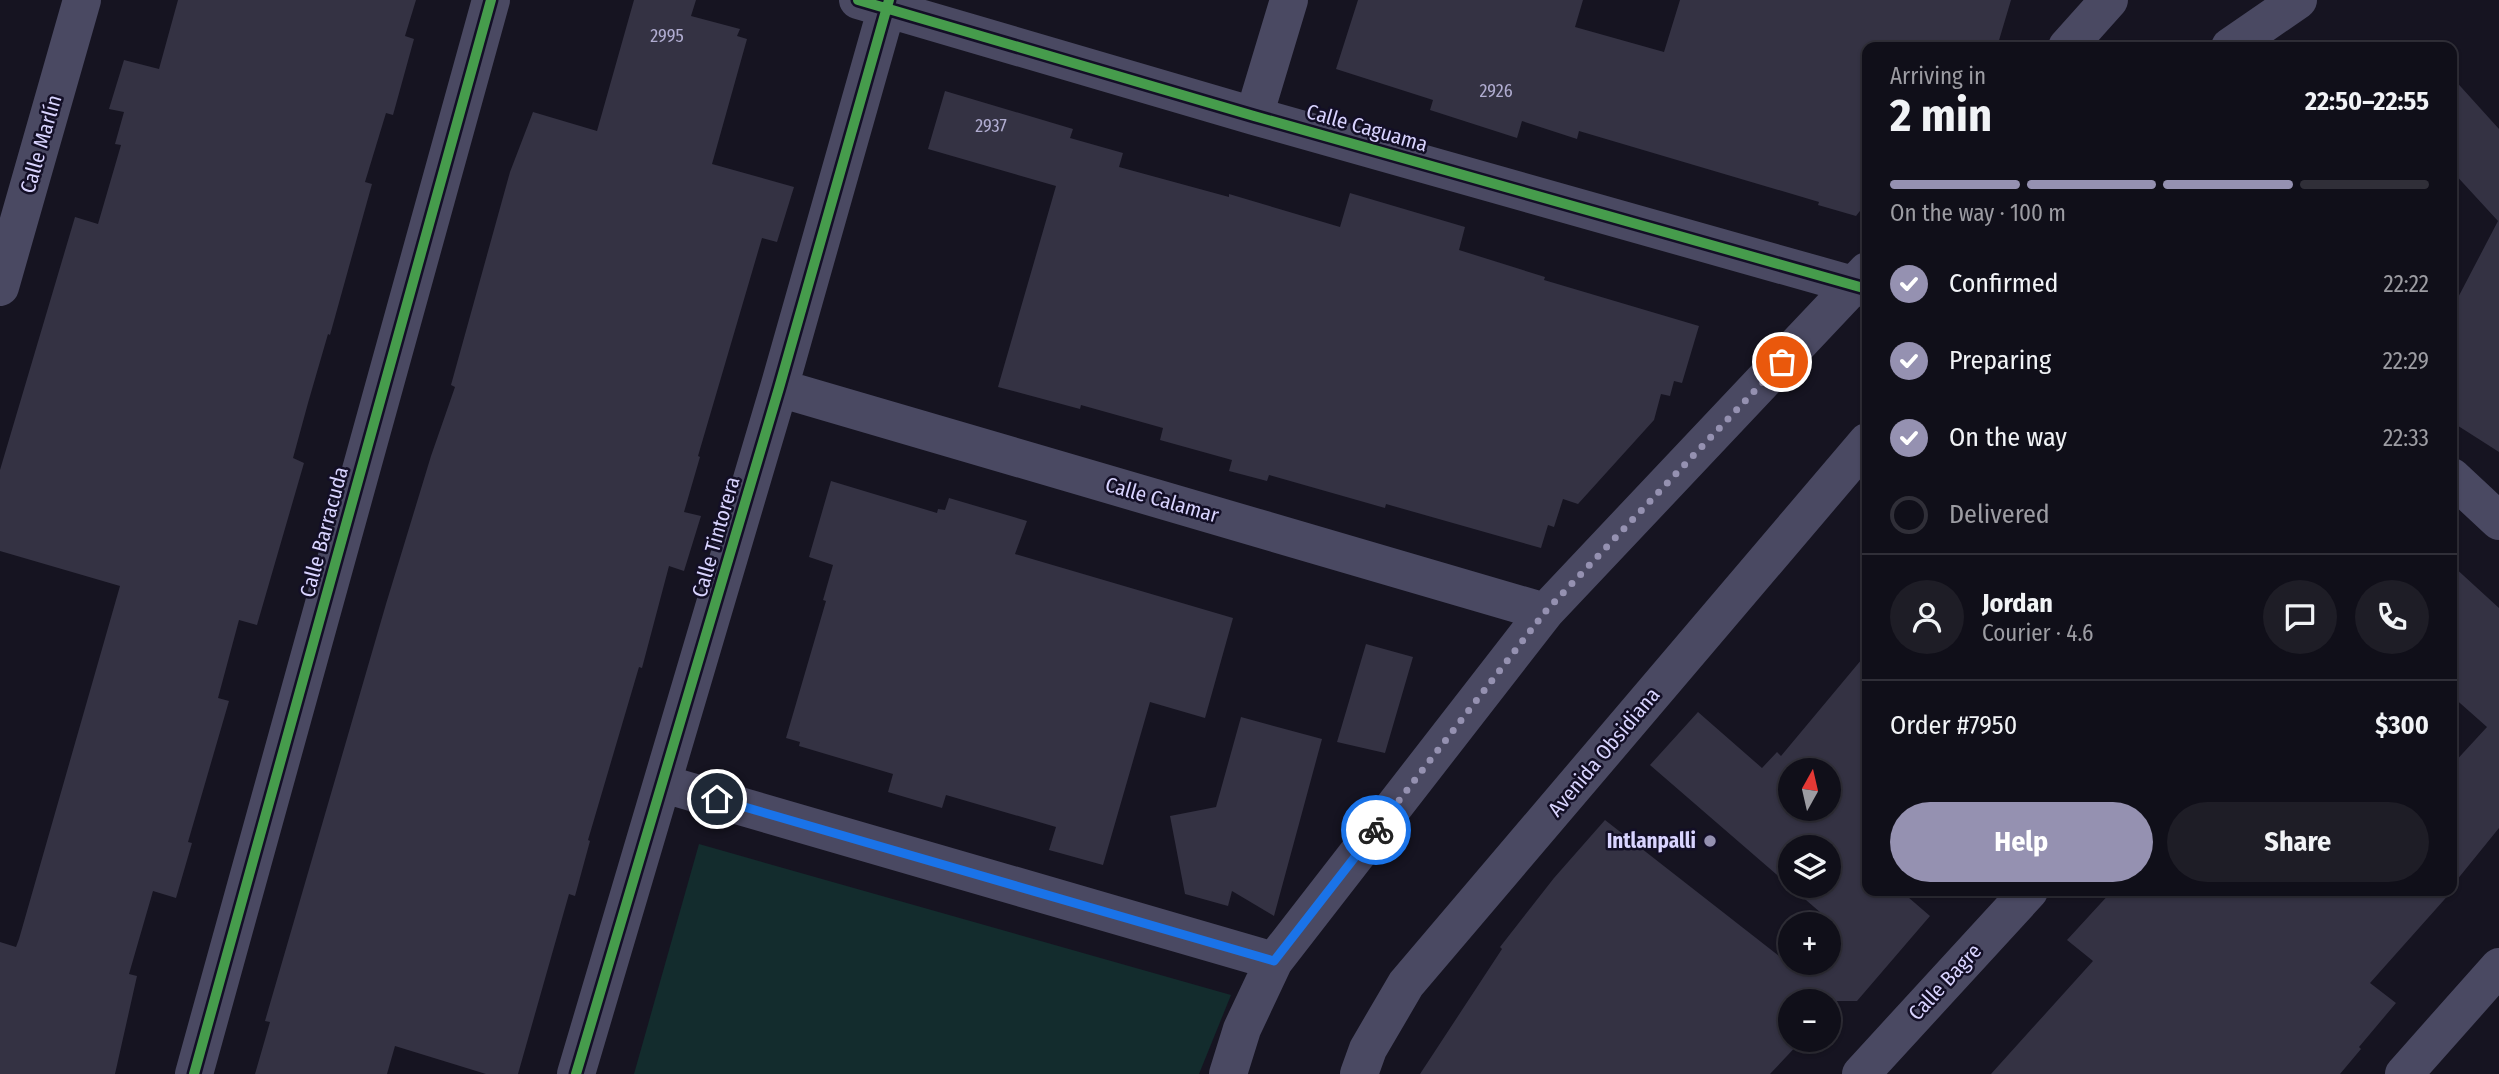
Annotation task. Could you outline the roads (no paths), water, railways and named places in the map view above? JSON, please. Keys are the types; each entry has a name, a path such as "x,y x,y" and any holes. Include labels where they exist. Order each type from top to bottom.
{"street":[{"name":"Calle Marlín","path":"0,287 82,0"},
{"name":"Calle Barracuda","path":"194,1074 491,0"},
{"path":"1254,116 1289,0"},
{"path":"2071,42 2109,0"},
{"path":"2237,42 2298,0"},
{"name":"Calle Caguama","path":"878,3 1254,116 1862,282"},
{"name":"Calle Tintorera","path":"576,1074 779,388 878,3"},
{"path":"1228,1074 1242,1029 1274,961 1545,612 1862,283"},
{"name":"Calle Calamar","path":"779,388 1545,612"},
{"name":"Avenida Obsidiana","path":"1359,1074 1368,1049 1406,984 1862,448"},
{"path":"2457,482 2499,521"},
{"path":"664,784 1274,961"},
{"name":"Calle Bagre","path":"1861,1074 2024,896"},
{"path":"2404,1074 2499,967"}],"place":[{"name":"Intlanpalli","path":"1710,841"}]}
